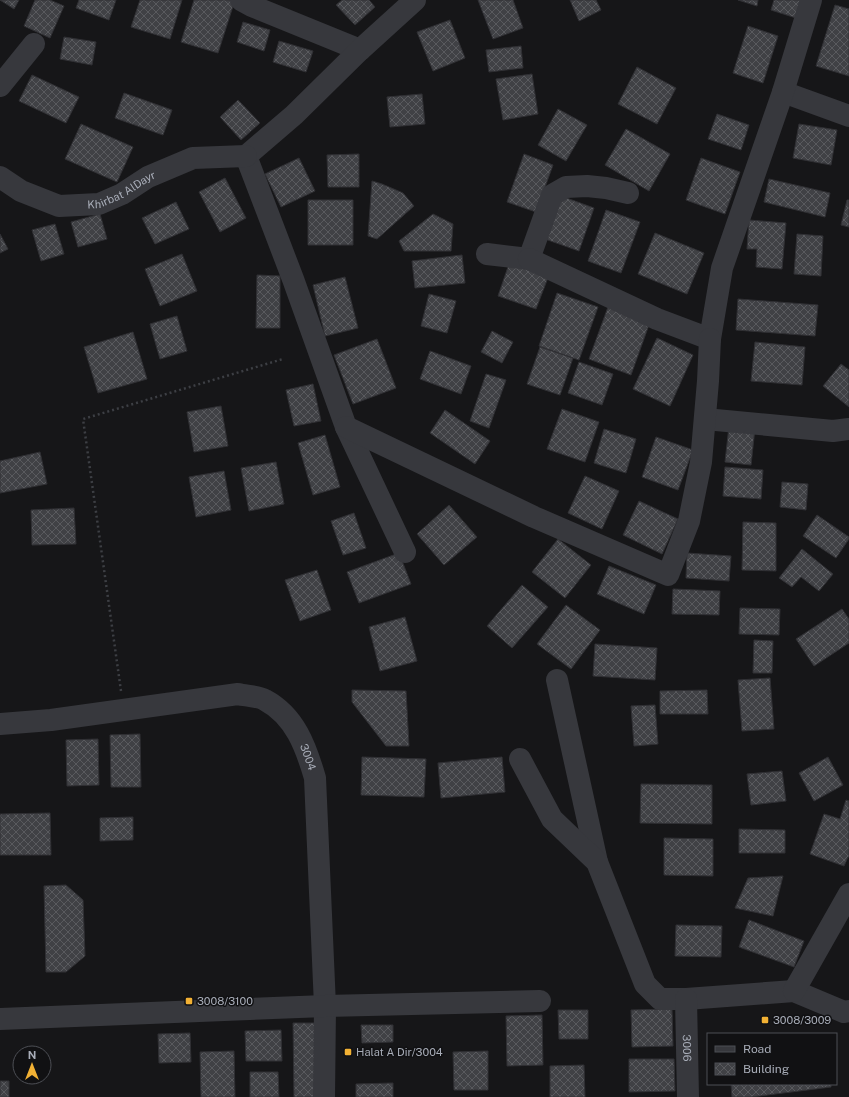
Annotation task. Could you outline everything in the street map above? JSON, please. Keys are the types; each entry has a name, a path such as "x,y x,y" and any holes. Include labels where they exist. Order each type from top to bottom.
{"street":[{"path":"241,0 252,6 360,50"},
{"path":"405,552 346,427 293,279 246,156 294,115 360,50 415,0"},
{"path":"346,427 534,517 668,575 689,521 701,462 710,339 722,268 783,92 811,0"},
{"path":"0,86 34,44"},
{"path":"783,92 849,116"},
{"name":"Khirbat AlDayr","path":"0,177 21,191 59,206 99,204 122,194 148,177 193,158 246,156"},
{"path":"529,259 552,195 566,187 587,186 606,188 628,193"},
{"path":"487,254 529,259 657,319 710,339"},
{"path":"705,419 833,431 849,429"},
{"path":"557,680 597,862 645,984 660,999 686,999 794,991 844,1012 849,1011"},
{"name":"3004","path":"0,724 51,720 238,694 264,700 288,717 306,749 315,778 325,1006 324,1097"},
{"path":"520,759 552,819 597,862"},
{"path":"794,991 849,894"},
{"name":"3006","path":"686,999 688,1097"},
{"path":"0,1019 325,1006 540,1001"}],"path":[{"path":"124,709 82,419 283,359"}],"building":[{"path":"0,0 19,0 14,9"},
{"path":"35,0 50,0 64,6 50,38 24,26"},
{"path":"79,0 116,0 109,20 76,8"},
{"path":"140,0 182,0 170,39 131,27"},
{"path":"194,0 235,0 218,53 181,42"},
{"path":"342,0 369,0 375,7 355,25 336,5"},
{"path":"478,0 513,0 523,28 493,39"},
{"path":"570,0 596,0 601,10 579,21"},
{"path":"738,0 758,0 757,6"},
{"path":"774,0 802,0 796,18 771,10"},
{"path":"835,5 849,9 849,76 816,66"},
{"path":"450,20 465,58 433,71 417,32"},
{"path":"243,22 270,30 264,51 237,42"},
{"path":"748,26 778,36 763,83 733,73"},
{"path":"64,37 96,42 92,65 60,59"},
{"path":"279,41 313,51 306,72 273,62"},
{"path":"521,46 523,68 489,72 486,50"},
{"path":"637,67 676,88 657,124 618,104"},
{"path":"532,74 538,114 503,120 496,79"},
{"path":"32,75 79,97 66,123 19,101"},
{"path":"124,93 172,110 163,135 115,118"},
{"path":"422,94 425,124 390,127 387,97"},
{"path":"238,100 260,123 241,140 220,117"},
{"path":"558,109 587,125 566,161 538,145"},
{"path":"717,114 749,125 741,150 708,139"},
{"path":"81,124 133,147 117,182 65,159"},
{"path":"799,124 837,130 831,165 793,158"},
{"path":"626,129 670,154 649,191 605,165"},
{"path":"359,154 359,187 328,187 327,155"},
{"path":"524,154 553,165 536,212 507,202"},
{"path":"299,158 315,191 281,207 265,174"},
{"path":"701,158 740,172 725,214 686,200"},
{"path":"225,178 246,218 220,232 199,192"},
{"path":"769,179 830,193 825,217 764,202"},
{"path":"372,181 403,193 414,206 377,239 368,236"},
{"path":"561,196 594,208 579,251 545,239"},
{"path":"308,200 353,200 353,245 308,245"},
{"path":"847,200 849,200 849,227 841,225"},
{"path":"176,202 189,229 155,244 142,218"},
{"path":"606,210 640,222 621,273 588,261"},
{"path":"100,214 107,239 78,247 71,222"},
{"path":"433,214 453,224 451,251 404,251 399,241"},
{"path":"749,220 786,223 782,269 756,267 757,249 747,249"},
{"path":"55,224 64,254 41,261 32,230"},
{"path":"655,233 704,253 687,294 638,274"},
{"path":"0,234 8,249 0,253"},
{"path":"797,234 823,236 821,276 794,274"},
{"path":"182,254 197,291 160,306 145,269"},
{"path":"462,255 465,283 415,288 412,261"},
{"path":"510,261 549,275 536,309 498,296"},
{"path":"257,275 280,276 280,328 256,328"},
{"path":"345,277 358,328 325,336 313,285"},
{"path":"557,293 598,307 579,360 539,346"},
{"path":"429,294 456,301 447,333 421,326"},
{"path":"738,299 818,305 815,336 736,330"},
{"path":"608,307 650,322 631,375 589,359"},
{"path":"177,316 187,351 160,359 150,324"},
{"path":"492,331 513,342 502,363 481,352"},
{"path":"133,332 147,379 98,393 84,347"},
{"path":"657,338 693,355 670,406 633,389"},
{"path":"377,339 396,388 353,404 334,355"},
{"path":"755,342 805,347 802,385 751,381"},
{"path":"540,347 573,358 560,395 527,384"},
{"path":"430,351 471,366 461,394 420,379"},
{"path":"579,362 613,374 602,405 568,393"},
{"path":"841,364 849,370 849,407 823,386"},
{"path":"486,374 506,380 489,428 470,421"},
{"path":"313,384 321,421 294,426 286,390"},
{"path":"221,406 228,446 194,452 187,412"},
{"path":"562,409 599,422 585,462 547,449"},
{"path":"445,410 490,441 475,464 430,433"},
{"path":"729,426 755,428 751,465 725,462"},
{"path":"604,429 636,439 626,473 594,463"},
{"path":"325,435 340,487 313,495 298,443"},
{"path":"656,437 693,450 678,490 642,477"},
{"path":"40,452 47,484 0,493 0,461"},
{"path":"276,462 284,504 249,511 241,468"},
{"path":"725,467 763,470 761,499 723,496"},
{"path":"224,471 231,510 196,517 189,477"},
{"path":"585,476 619,491 602,529 568,513"},
{"path":"782,482 808,484 806,510 780,507"},
{"path":"639,501 678,519 662,554 623,535"},
{"path":"449,505 477,537 444,565 417,534"},
{"path":"74,508 76,544 32,545 31,510"},
{"path":"354,513 366,548 343,555 331,521"},
{"path":"817,515 849,537 836,558 803,536"},
{"path":"743,522 776,523 776,571 742,570"},
{"path":"558,539 591,565 565,598 532,572"},
{"path":"802,549 833,574 819,591 801,577 792,587 779,578"},
{"path":"399,553 411,584 359,603 347,572"},
{"path":"687,553 731,556 729,581 686,578"},
{"path":"609,566 656,585 644,614 597,594"},
{"path":"317,570 331,610 300,621 285,580"},
{"path":"522,585 548,607 512,648 487,626"},
{"path":"673,589 720,591 719,615 672,614"},
{"path":"566,605 600,630 571,669 537,644"},
{"path":"740,608 780,609 779,635 739,634"},
{"path":"842,609 849,619 849,643 814,666 796,639"},
{"path":"405,617 417,661 380,671 369,627"},
{"path":"754,640 773,641 772,673 753,673"},
{"path":"595,644 657,648 655,680 593,676"},
{"path":"770,678 774,729 742,731 738,680"},
{"path":"352,690 406,691 409,746 386,746 352,702"},
{"path":"707,690 708,714 660,714 660,691"},
{"path":"655,705 658,744 634,746 631,706"},
{"path":"140,734 141,787 111,787 110,735"},
{"path":"98,739 99,785 67,786 66,740"},
{"path":"362,757 426,759 424,797 361,795"},
{"path":"502,757 505,792 441,798 438,763"},
{"path":"828,757 843,785 814,801 799,773"},
{"path":"782,771 786,801 751,805 747,774"},
{"path":"641,784 712,785 712,824 640,823"},
{"path":"846,800 849,801 849,857 844,866 810,854 824,814 840,819"},
{"path":"50,813 51,855 0,855 0,814"},
{"path":"133,817 133,840 100,841 100,818"},
{"path":"739,829 785,830 785,853 739,853"},
{"path":"664,838 713,839 713,876 664,875"},
{"path":"783,876 773,916 735,908 748,878"},
{"path":"66,885 83,900 85,956 66,972 46,972 44,886"},
{"path":"749,920 804,941 794,967 739,947"},
{"path":"676,925 722,926 721,957 675,956"},
{"path":"672,1009 673,1046 632,1047 631,1010"},
{"path":"558,1010 588,1010 588,1039 559,1039"},
{"path":"542,1015 543,1065 507,1066 506,1016"},
{"path":"293,1023 315,1023 316,1097 294,1097"},
{"path":"361,1025 393,1025 393,1042 362,1043"},
{"path":"281,1030 282,1061 246,1061 245,1031"},
{"path":"190,1033 191,1062 159,1063 158,1034"},
{"path":"234,1051 235,1097 201,1097 200,1052"},
{"path":"488,1051 488,1090 454,1090 453,1052"},
{"path":"629,1059 674,1059 675,1091 629,1092"},
{"path":"584,1065 585,1097 550,1097 550,1066"},
{"path":"250,1072 278,1072 279,1097 250,1097"},
{"path":"0,1081 9,1081 9,1097 0,1097"},
{"path":"393,1083 393,1097 356,1097 356,1084"},
{"path":"731,1085 831,1085 831,1087 751,1097 732,1097"}],"place":[{"name":"3008/3100","path":"189,1001"},
{"name":"3008/3009","path":"765,1020"},
{"name":"Halat A Dir/3004","path":"348,1052"}]}
